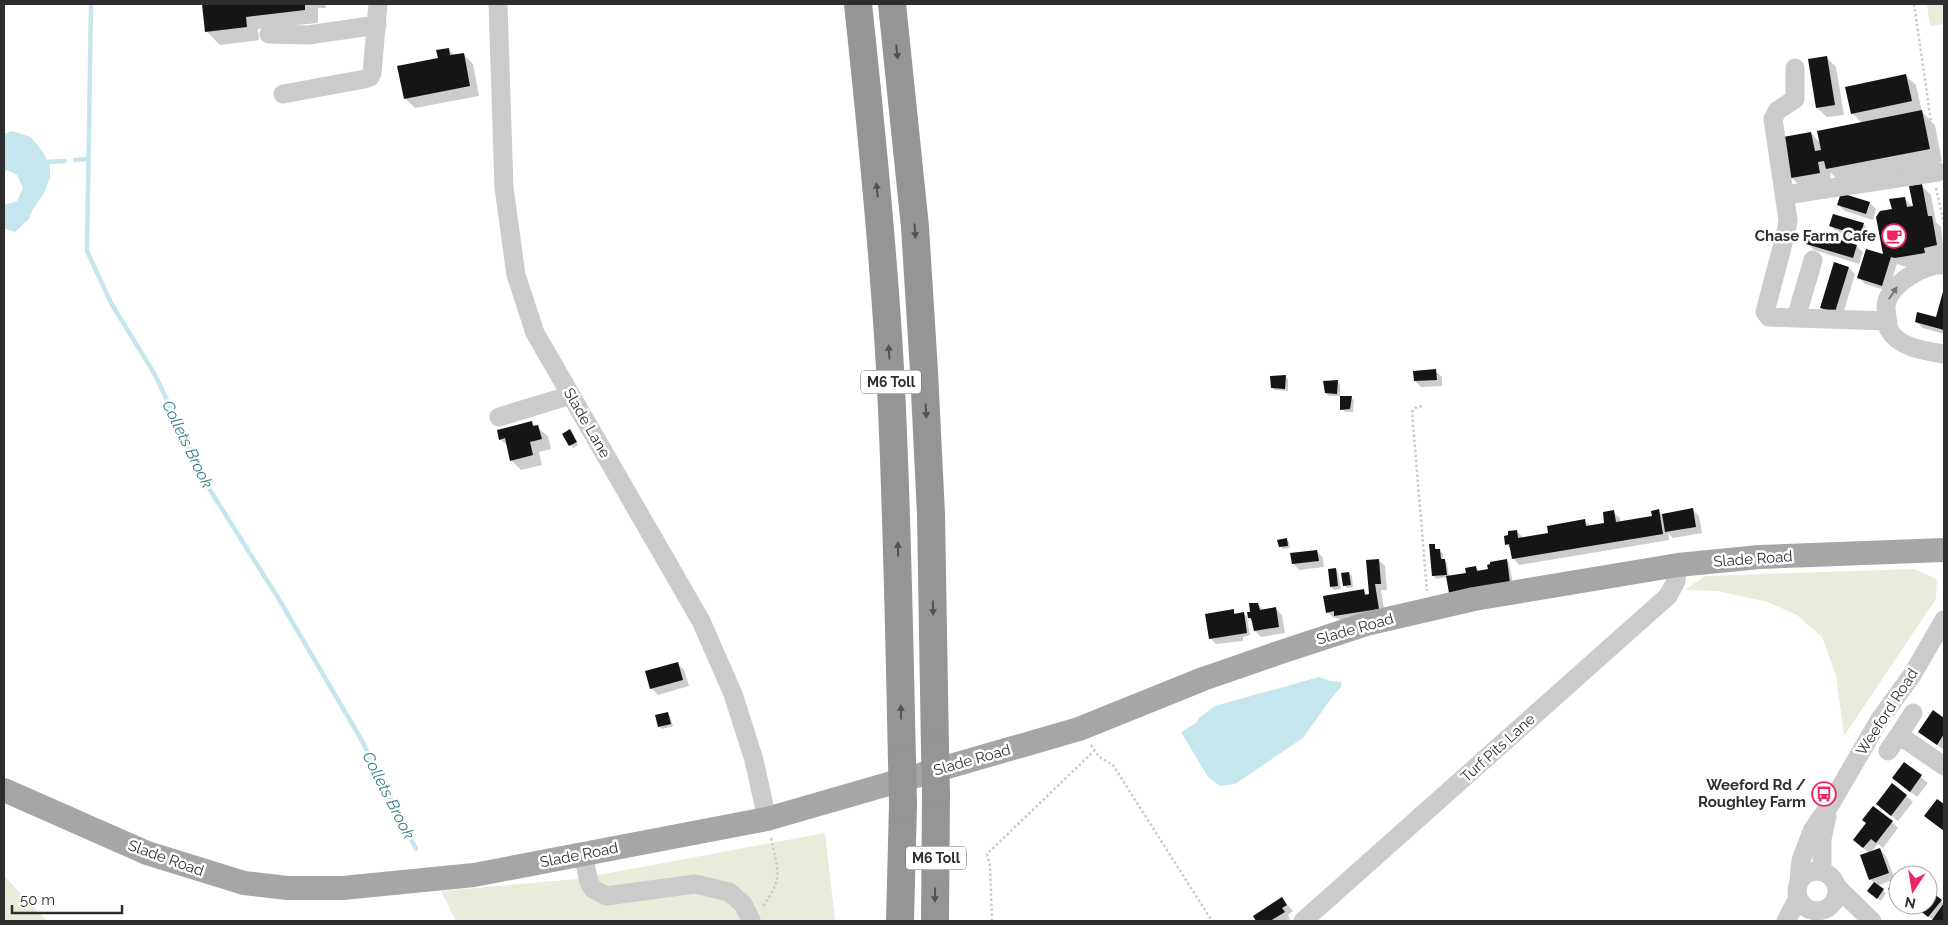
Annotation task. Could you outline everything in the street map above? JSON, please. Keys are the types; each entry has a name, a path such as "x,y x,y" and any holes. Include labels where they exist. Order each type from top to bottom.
{"highway":[{"name":"M6 Toll","path":"858,4 879,210 890,368 897,524 903,804 900,921"},
{"name":"M6 Toll","path":"892,4 915,227 931,514 936,794 935,921"}],"main road":[{"name":"Slade Road","path":"4,790 147,853 244,883 287,888 344,888 474,875 767,819 1079,728 1281,652 1366,624 1428,610 1514,591 1678,565 1759,557 1944,550"}],"street":[{"path":"283,94 365,80 370,77 378,4"},
{"name":"Slade Lane","path":"498,4 504,188 516,275 535,333 700,621 732,694 754,760 767,819"},
{"path":"269,34 308,35 377,25"},
{"path":"1795,68 1795,99 1777,111 1773,119 1788,211 1786,232 1765,312 1769,317 1888,321"},
{"path":"1785,195 1938,172"},
{"path":"1796,318 1813,260"},
{"path":"1944,265 1927,268 1910,275 1889,295 1886,306 1889,329 1899,340 1919,350 1944,354"},
{"path":"499,417 571,396"},
{"name":"Turf Pits Lane","path":"1302,921 1668,596 1676,581 1678,565"},
{"name":"Weeford Road","path":"1786,921 1799,890 1801,860 1812,831 1830,805 1880,719 1912,675 1944,620"},
{"path":"1888,751 1912,713"},
{"path":"1899,735 1944,766"},
{"name":"Weeford Road","path":"1822,872 1822,839 1830,805"},
{"path":"583,854 590,882 594,889 606,896 695,884 729,892 743,904 752,920"},
{"path":"1810,872 1822,872 1831,877 1836,886 1871,921 1804,907 1799,890 1810,872"},
{"path":"1797,921 1822,910 1835,900 1836,886"}],"path":[{"path":"1914,4 1926,84"},
{"path":"1422,406 1415,408 1412,412 1428,610"},
{"path":"992,921 988,854 1094,751"},
{"path":"1098,757 1112,765 1212,921"},
{"path":"752,920 774,890 779,874 767,819"}],"green space":[{"path":"1927,4 1944,4 1944,24 1930,26"},
{"path":"1914,569 1937,579 1936,599 1844,736 1836,675 1822,637 1797,615 1768,602 1717,591 1685,590 1705,576"},
{"path":"825,833 835,921 456,921 441,891 577,879"},
{"path":"4,876 47,921 4,921"}],"water":[{"path":"12,131 31,137 43,152 50,166 50,178 44,193 33,209 29,219 15,232 4,228 4,205 17,201 23,188 17,175 7,170 4,173 4,134"},
{"path":"1319,677 1342,682 1341,687 1303,738 1235,784 1220,786 1208,777 1181,732 1196,723 1199,718 1215,706"}],"building":[{"path":"202,4 305,4 305,10 246,17 247,27 205,32"},
{"path":"449,48 450,55 464,53 470,86 404,99 397,66 438,58 436,50"},
{"path":"1827,56 1835,105 1816,108 1808,59"},
{"path":"1906,74 1912,101 1851,114 1845,87"},
{"path":"1922,110 1930,149 1826,169 1824,161 1818,162 1820,173 1791,178 1783,137 1811,132 1815,151 1821,150 1817,131"},
{"path":"1922,184 1928,216 1932,216 1937,245 1924,248 1925,253 1891,257 1882,286 1857,278 1866,249 1883,254 1876,217 1880,211 1892,209 1889,199 1905,197 1907,207 1913,206 1909,186"},
{"path":"1841,193 1870,202 1866,214 1837,205"},
{"path":"1833,214 1864,223 1860,236 1829,226"},
{"path":"1810,231 1857,245 1853,258 1806,244"},
{"path":"1834,262 1849,267 1835,312 1820,308"},
{"path":"1944,288 1944,330 1915,322 1917,312 1936,317"},
{"path":"1436,369 1437,380 1414,381 1413,371"},
{"path":"1286,375 1285,389 1271,388 1270,376"},
{"path":"1338,380 1337,394 1325,393 1323,381"},
{"path":"1340,396 1352,396 1350,409 1340,410"},
{"path":"532,421 533,426 538,425 542,439 530,442 533,455 510,461 505,438 499,440 497,430"},
{"path":"570,429 577,442 569,446 562,434"},
{"path":"1693,508 1696,527 1665,532 1662,514"},
{"path":"1659,509 1663,534 1512,559 1509,544 1505,545 1504,536 1508,535 1508,531 1517,530 1518,538 1548,533 1547,526 1585,519 1586,526 1604,523 1603,512 1614,510 1616,522 1652,516 1651,511"},
{"path":"1287,538 1288,546 1279,547 1277,540"},
{"path":"1429,544 1435,544 1435,549 1440,549 1441,559 1445,559 1447,575 1432,576"},
{"path":"1317,550 1319,561 1292,564 1290,553"},
{"path":"1379,559 1381,584 1375,584 1379,609 1334,616 1334,611 1326,613 1323,596 1364,589 1365,595 1369,594 1366,560"},
{"path":"1507,559 1510,583 1449,593 1446,576 1466,573 1465,568 1476,566 1477,571 1488,569 1487,565 1490,562"},
{"path":"1336,568 1338,586 1330,587 1328,569"},
{"path":"1349,572 1351,585 1343,586 1341,573"},
{"path":"1249,603 1258,603 1260,610 1276,607 1279,627 1254,631 1251,618 1248,618 1247,612 1250,612"},
{"path":"1234,609 1234,614 1244,612 1247,633 1209,639 1205,614"},
{"path":"678,662 683,680 650,689 645,671"},
{"path":"1933,710 1944,718 1944,734 1937,745 1918,732"},
{"path":"668,712 671,724 658,727 655,715"},
{"path":"1904,762 1922,775 1910,792 1892,778"},
{"path":"1892,783 1907,795 1891,816 1876,804"},
{"path":"1937,799 1944,804 1944,831 1924,816"},
{"path":"1873,806 1893,821 1876,843 1871,839 1863,848 1853,840 1866,823 1862,820"},
{"path":"1880,848 1888,873 1869,880 1860,855"},
{"path":"1874,882 1884,889 1877,899 1867,891"},
{"path":"1282,897 1287,905 1282,908 1285,912 1270,921 1256,921 1253,916"},
{"path":"1938,897 1942,900 1938,905"},
{"path":"1944,903 1944,921 1932,920 1936,915 1938,915 1938,912"}],"waterway":[{"name":"Collets Brook","path":"91,4 87,251 111,303 154,373 210,490 280,601 361,739 416,849"},
{"path":"75,160 88,159"},
{"path":"48,162 65,161"}],"place":[{"name":"Chase Farm Cafe","path":"1894,236"},
{"name":"Weeford Rd / Roughley Farm","path":"1824,794"}]}
